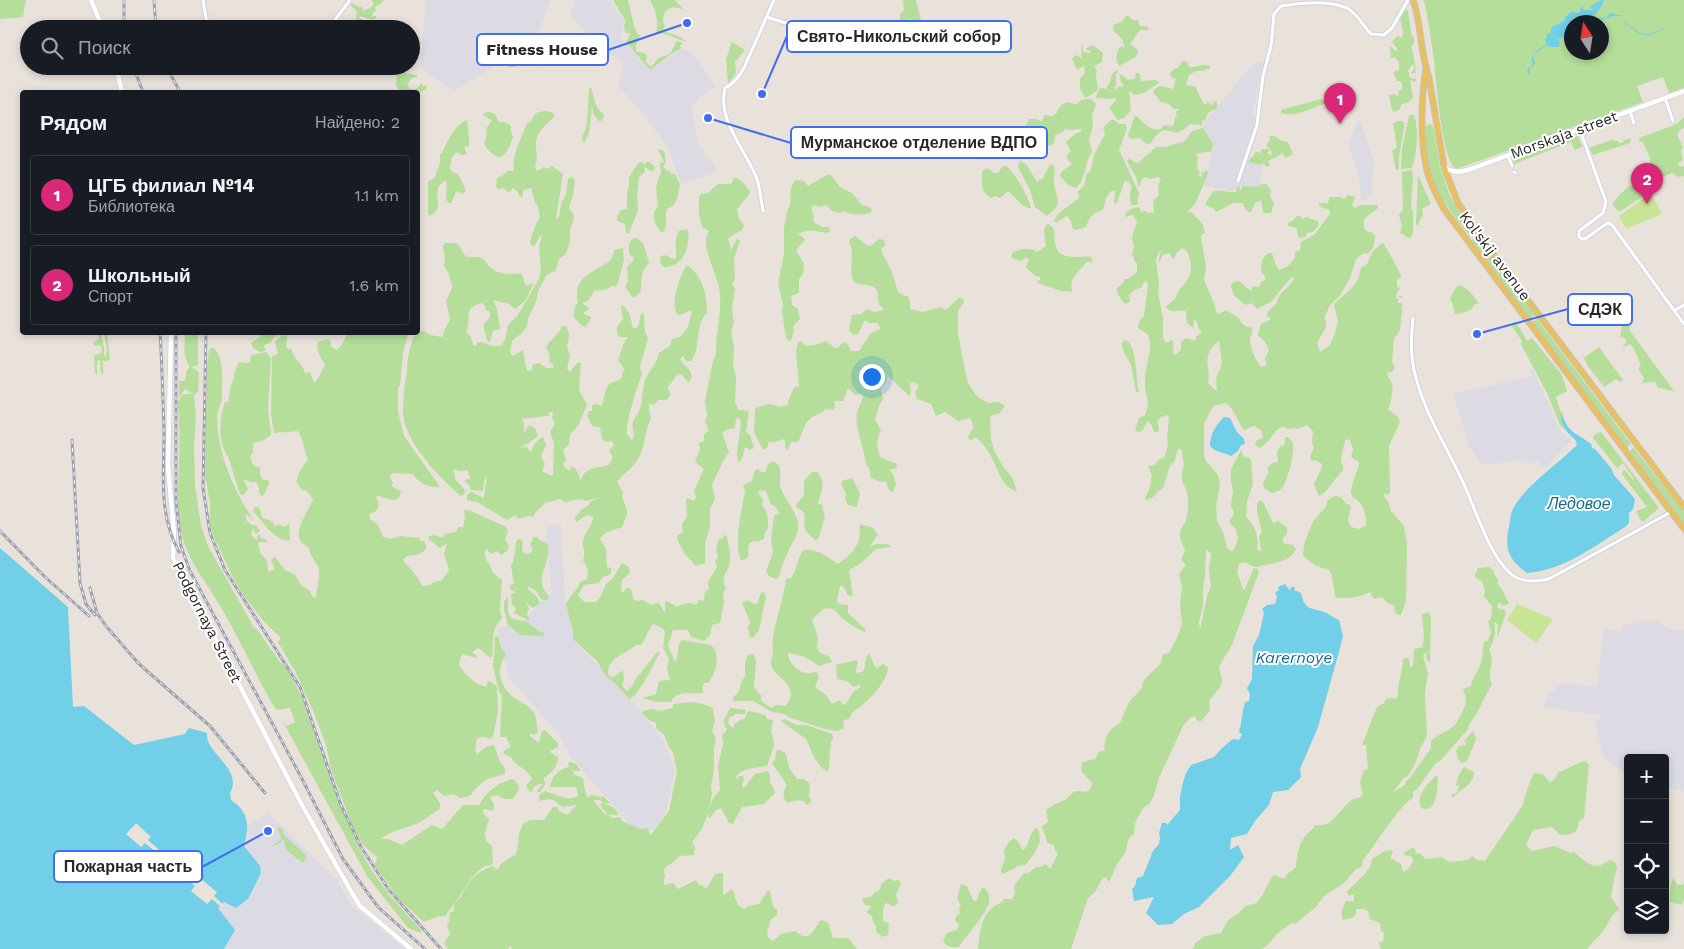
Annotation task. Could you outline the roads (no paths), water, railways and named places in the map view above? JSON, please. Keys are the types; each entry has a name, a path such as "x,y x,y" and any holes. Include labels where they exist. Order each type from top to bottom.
{"main road":[{"path":"91,0 99,20"},
{"name":"Kol'skij avenue","path":"1413,0 1418,18 1426,69 1423,128 1424,157 1431,183 1444,209 1684,529"},
{"name":"Kol'skij avenue","path":"1426,69 1430,78 1444,167 1458,203 1475,230 1684,507"},
{"path":"118,75 122,90"},
{"name":"Morskaja street","path":"1459,172 1508,156 1684,91"},
{"path":"1423,128 1425,122 1431,120 1438,132"},
{"path":"1444,167 1454,173 1459,172"},
{"path":"1451,189 1453,179 1459,172"},
{"path":"1464,235 1471,237 1475,230"},
{"name":"Podgornaya Street","path":"171,335 168,466 174,533 173,558 312,824 360,906 411,949"},
{"path":"1678,500 1684,499"}],"street":[{"path":"203,0 206,20"},
{"path":"335,20 350,0"},
{"path":"763,210 757,181 724,110 723,98 725,88 730,86 739,76 768,17 774,0"},
{"path":"1238,181 1257,125 1263,76 1271,46 1274,14 1278,9 1281,6 1312,1 1327,2 1347,8 1357,16 1371,34 1384,35 1392,28 1408,0"},
{"path":"768,17 794,26 790,40"},
{"path":"1665,98 1673,121"},
{"path":"1630,111 1634,123"},
{"path":"1580,130 1606,202 1603,212 1579,231 1579,237 1585,239 1606,224 1612,225 1684,324"},
{"path":"1508,156 1512,166"},
{"path":"1675,310 1684,305"},
{"path":"1413,318 1411,346 1416,381 1428,412 1463,481 1485,534 1492,548 1510,573 1531,582 1549,579 1671,512"}],"water":[{"path":"1600,0 1604,0 1602,6 1594,15 1567,15 1571,11 1580,12 1581,7 1584,10 1594,10 1590,7"},
{"path":"1613,13 1622,15 1625,22 1622,16 1609,18 1608,15"},
{"path":"1564,21 1564,38 1558,39 1560,44 1558,47 1549,47 1549,44 1533,55 1546,45 1545,41 1548,33 1551,33 1551,27"},
{"path":"1533,55 1535,64 1530,68 1529,76 1527,70 1533,64"},
{"name":"Ледовое","path":"1561,411 1569,428 1591,444 1592,448 1611,468 1614,475 1635,499 1634,505 1629,513 1629,523 1603,542 1553,568 1527,573 1512,559 1509,553 1507,542 1511,515 1517,502 1524,494 1577,445 1564,427"},
{"path":"1224,417 1230,418 1237,432 1244,439 1245,444 1241,445 1238,451 1231,456 1210,446 1214,430"},
{"path":"0,548 68,607 73,707 84,706 134,745 185,734 189,728 207,733 211,747 230,771 233,785 230,793 231,800 242,810 246,820 247,832 244,846 260,866 261,873 248,899 236,908 224,902 218,908 235,930 224,949 0,949"},
{"name":"Karernoye","path":"1285,584 1290,591 1291,587 1295,587 1294,590 1301,593 1306,606 1324,612 1339,620 1343,636 1318,727 1300,769 1301,777 1288,790 1273,792 1269,805 1247,834 1231,838 1230,850 1238,845 1244,857 1230,876 1199,907 1184,914 1172,924 1158,925 1146,913 1154,897 1134,901 1132,889 1137,878 1143,876 1153,851 1159,844 1159,833 1162,823 1167,825 1180,810 1183,782 1191,765 1214,757 1233,739 1239,740 1242,734 1239,732 1245,702 1249,701 1250,694 1247,688 1252,679 1253,646 1259,635 1264,613 1262,609 1267,605 1275,604 1277,597 1275,593 1279,590 1278,587"}],"waterway":[{"path":"1625,22 1639,33 1646,35 1664,28"}],"railway":[{"path":"124,0 124,20"},
{"path":"154,0 155,20"},
{"path":"136,75 142,90"},
{"path":"171,75 179,90"},
{"path":"160,335 165,508 172,538 179,552"},
{"path":"176,335 176,501 181,546 190,571 343,859 378,907 425,949"},
{"path":"206,335 203,488 210,533 225,570 300,687 341,805 361,847 389,890 441,949"},
{"path":"72,440 80,583 86,604 95,615"},
{"path":"0,531 45,577 89,616"},
{"path":"90,588 97,613 106,626 139,664 210,726 265,793"}],"place":[{"name":"Fitness House","path":"687,23"},
{"name":"Свято-Никольский собор","path":"762,94"},
{"name":"Мурманское отделение ВДПО","path":"708,118"},
{"name":"ЦГБ филиал №14","path":"1340,124"},
{"name":"Школьный","path":"1647,204"},
{"name":"СДЭК","path":"1477,334"},
{"name":"Пожарная часть","path":"268,831"}]}
